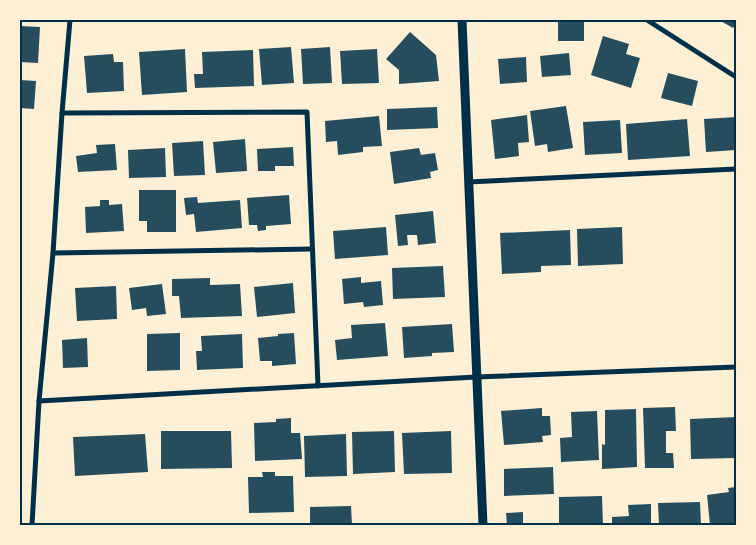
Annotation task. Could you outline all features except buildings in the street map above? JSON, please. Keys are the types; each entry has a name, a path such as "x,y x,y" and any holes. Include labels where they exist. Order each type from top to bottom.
{"street":[{"path":"32,525 39,400 53,253 70,20"},
{"path":"462,20 483,525"},
{"path":"647,20 736,77"},
{"path":"62,113 307,112 318,386"},
{"path":"468,182 736,169"},
{"path":"53,253 312,249"},
{"path":"39,400 476,377 736,367"}]}
